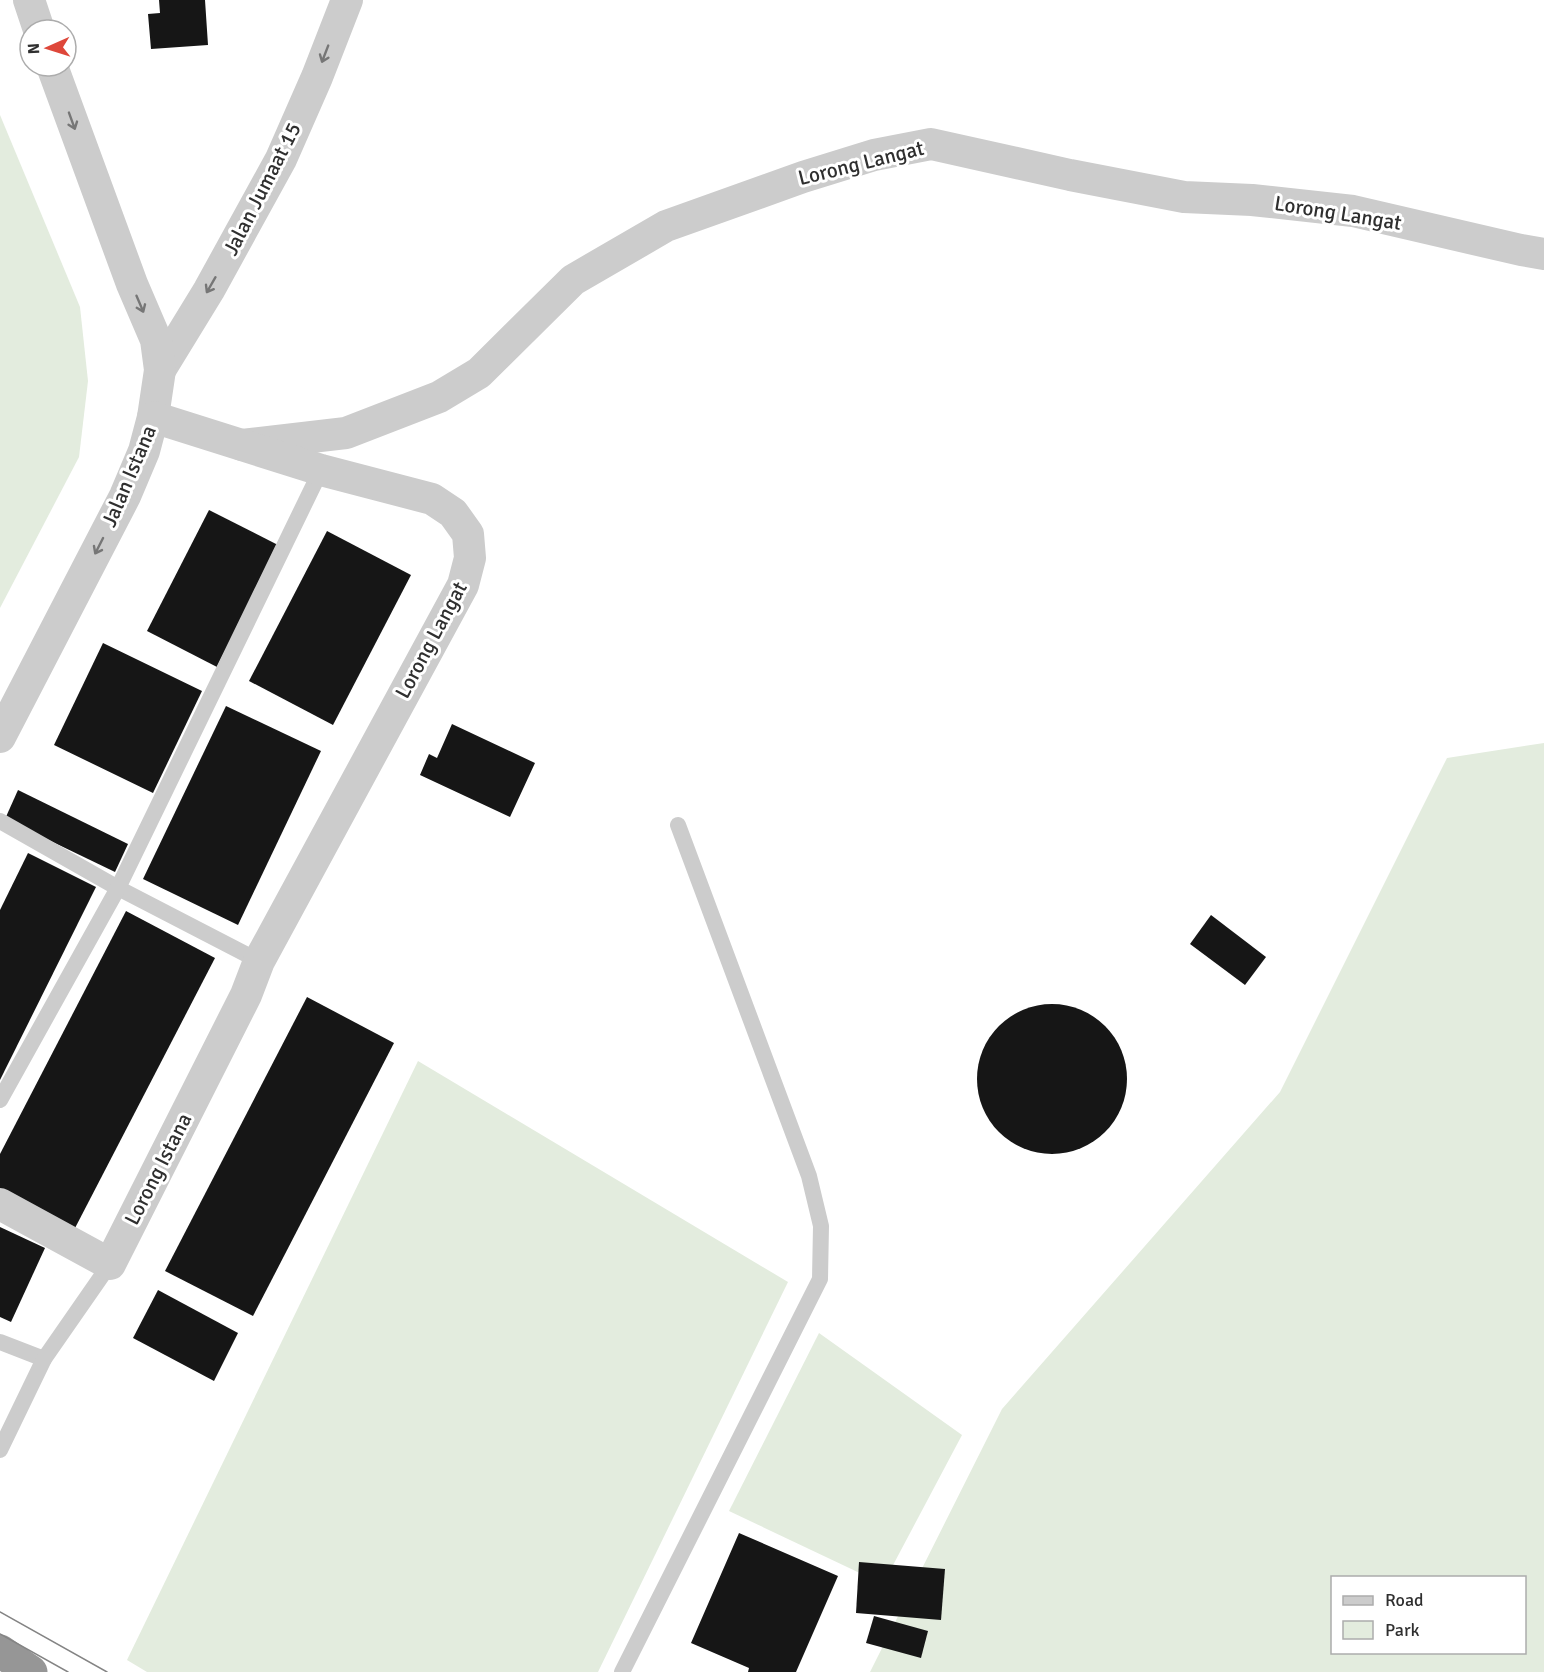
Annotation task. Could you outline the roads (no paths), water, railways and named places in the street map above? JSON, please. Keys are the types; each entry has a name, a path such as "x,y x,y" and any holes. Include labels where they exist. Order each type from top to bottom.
{"highway":[{"path":"0,1651 31,1672"}],"street":[{"path":"28,0 35,18"},
{"name":"Jalan Jumaat 15","path":"160,370 209,290 281,159 317,77 347,0"},
{"name":"Jalan Istana","path":"2,730 125,496 144,452 153,417 160,370 156,340 132,284 56,78"},
{"name":"Lorong Langat","path":"242,445 346,433 439,397 479,373 573,280 666,226 813,173 874,155 931,144 1070,176 1184,197 1252,200 1353,211 1544,254"},
{"name":"Lorong Langat","path":"153,417 321,470 432,500 453,513 468,534 470,558 463,585 259,961"},
{"name":"Lorong Istana","path":"110,1264 246,995 259,961"},
{"path":"0,1204 110,1264"}],"lane":[{"path":"0,1100 118,888 321,470"},
{"path":"0,821 118,888 259,961"},
{"path":"622,1672 820,1280 821,1226 809,1176 678,825"},
{"path":"0,1450 44,1359 110,1264"},
{"path":"0,1342 44,1359"}],"tram line":[{"path":"0,1612 107,1672"},
{"path":"0,1634 68,1672"}]}
